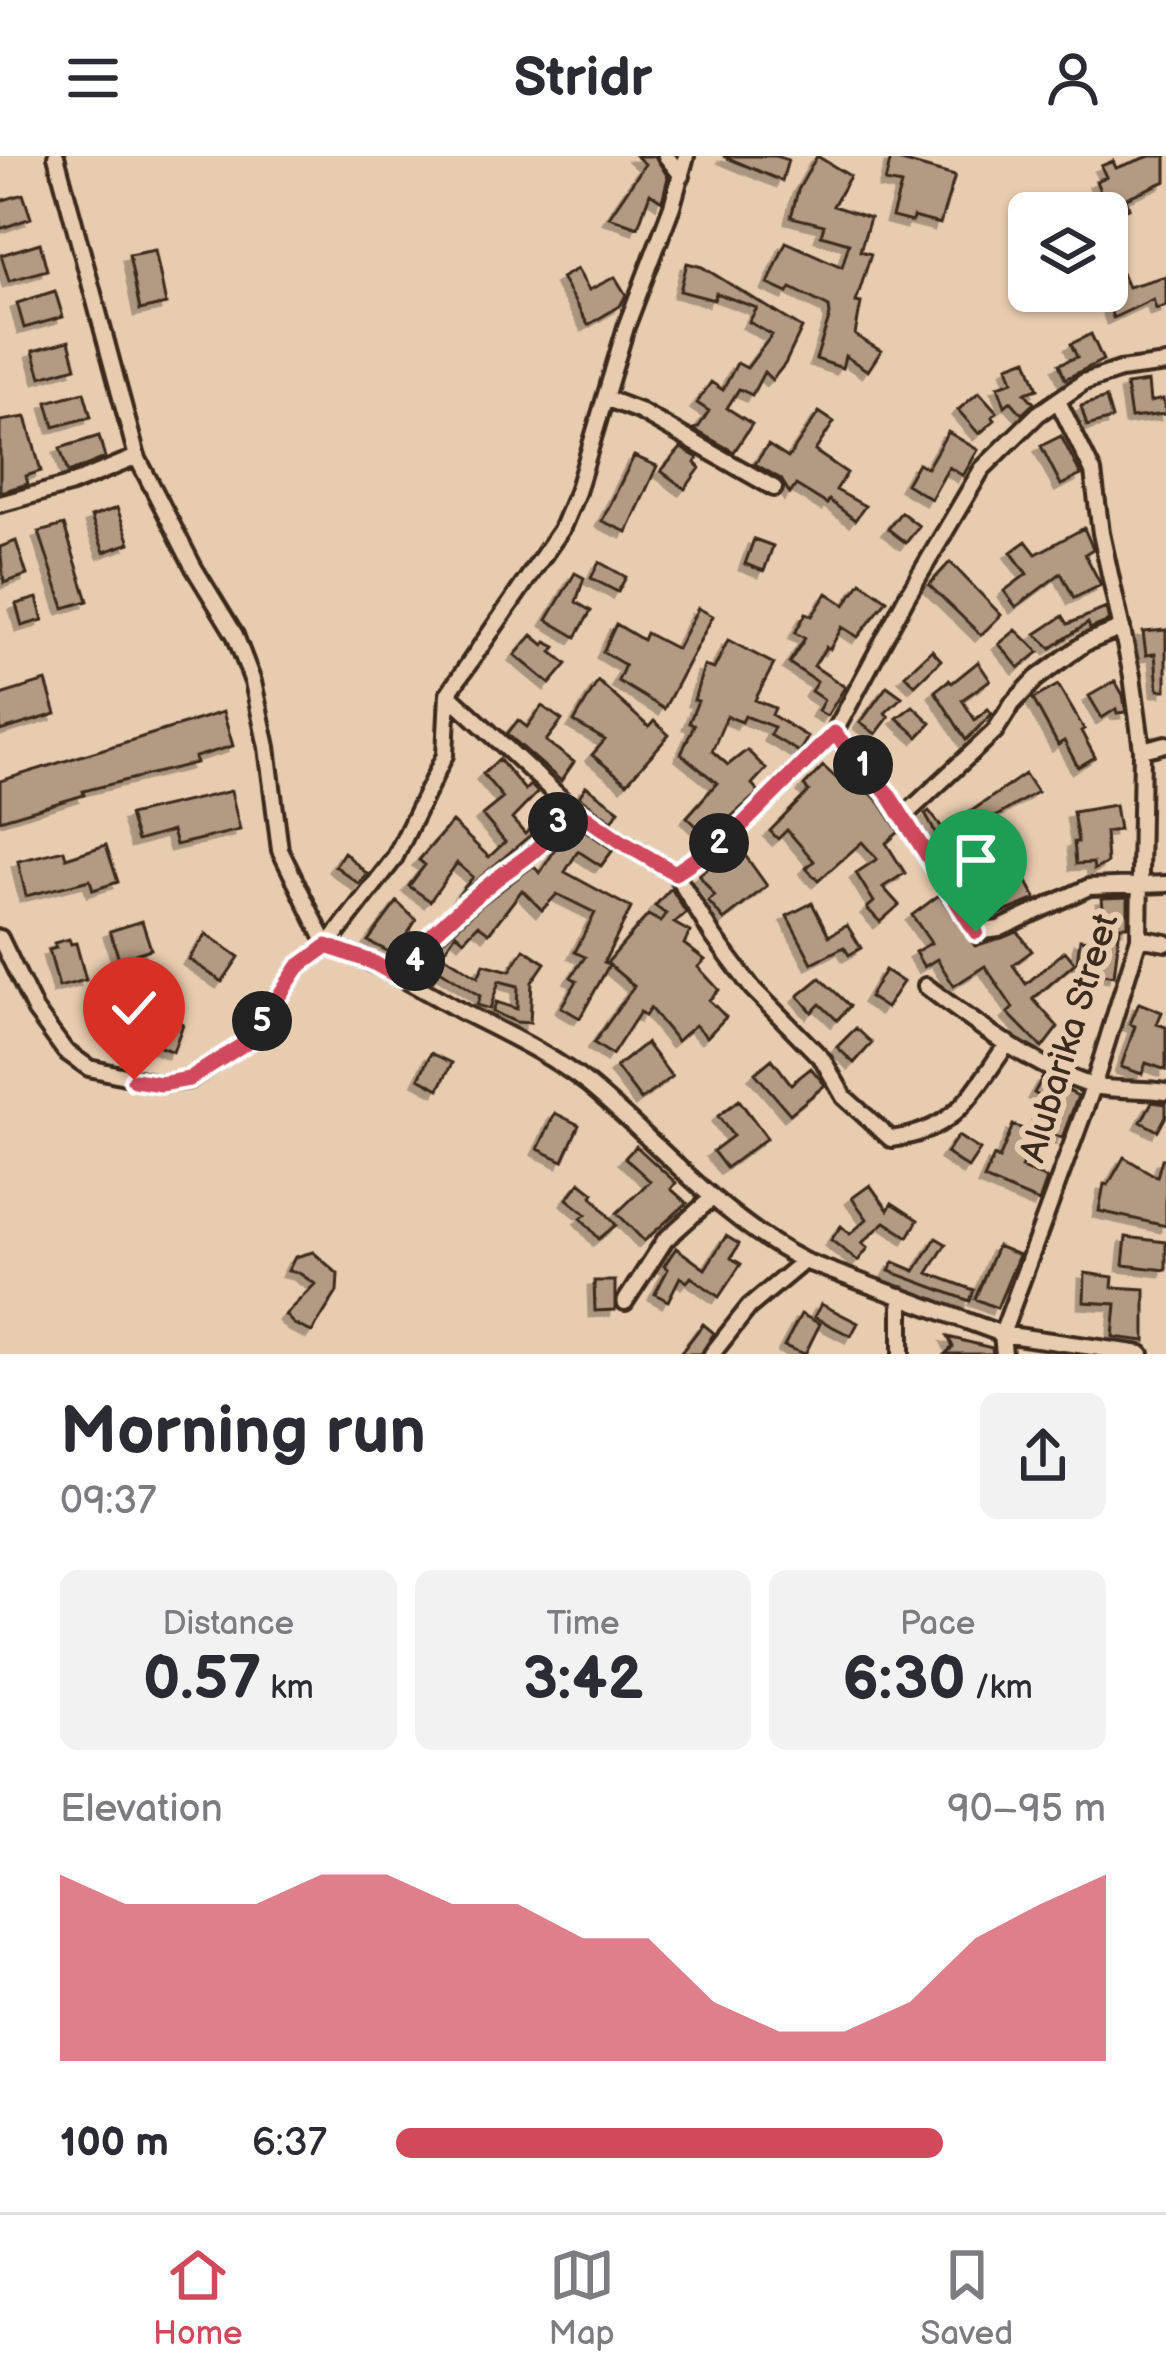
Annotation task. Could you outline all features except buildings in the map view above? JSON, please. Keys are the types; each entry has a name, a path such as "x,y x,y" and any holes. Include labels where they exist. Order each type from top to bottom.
{"street":[{"path":"56,156 137,457 194,568 236,635 268,747 280,850 327,946 372,962 516,1038 585,1082 712,1198 804,1261 1002,1334 1141,1354"},
{"path":"666,156 682,176"},
{"path":"0,938 35,1010 65,1051 89,1067 161,1084 189,1079 250,1040 298,967 327,946 394,859 445,755 448,694 561,530 686,156"},
{"path":"675,873 735,832 834,733 982,469 1038,414 1084,382 1120,370 1166,364"},
{"path":"605,398 640,411 774,488"},
{"name":"Alubarika Street","path":"1002,1334 1093,1087 1139,938 1143,882 1142,750 1122,628 1093,472 1059,403"},
{"path":"0,504 69,485 137,457"},
{"path":"903,817 995,730 1036,679 1085,643 1122,628"},
{"path":"448,694 567,804 675,873 752,988 823,1060 844,1097 891,1138 914,1136 962,1110 1008,1043"},
{"path":"834,733 888,794 976,932 999,929 1076,890 1166,884"},
{"path":"1142,750 1166,744"},
{"path":"399,977 438,929 548,840 567,804"},
{"path":"1139,938 1166,943"},
{"path":"926,986 985,1032 1093,1087 1166,1092"},
{"path":"625,1302 665,1240 712,1198"},
{"path":"712,1354 749,1307 804,1261"},
{"path":"901,1296 901,1354"},
{"path":"1002,1334 1004,1354"}],"route":[{"path":"134,1080 161,1084 189,1079 250,1040 298,967 327,946 399,977 438,929 548,840 567,804 675,873 735,832 834,733 888,794 976,932"}]}
